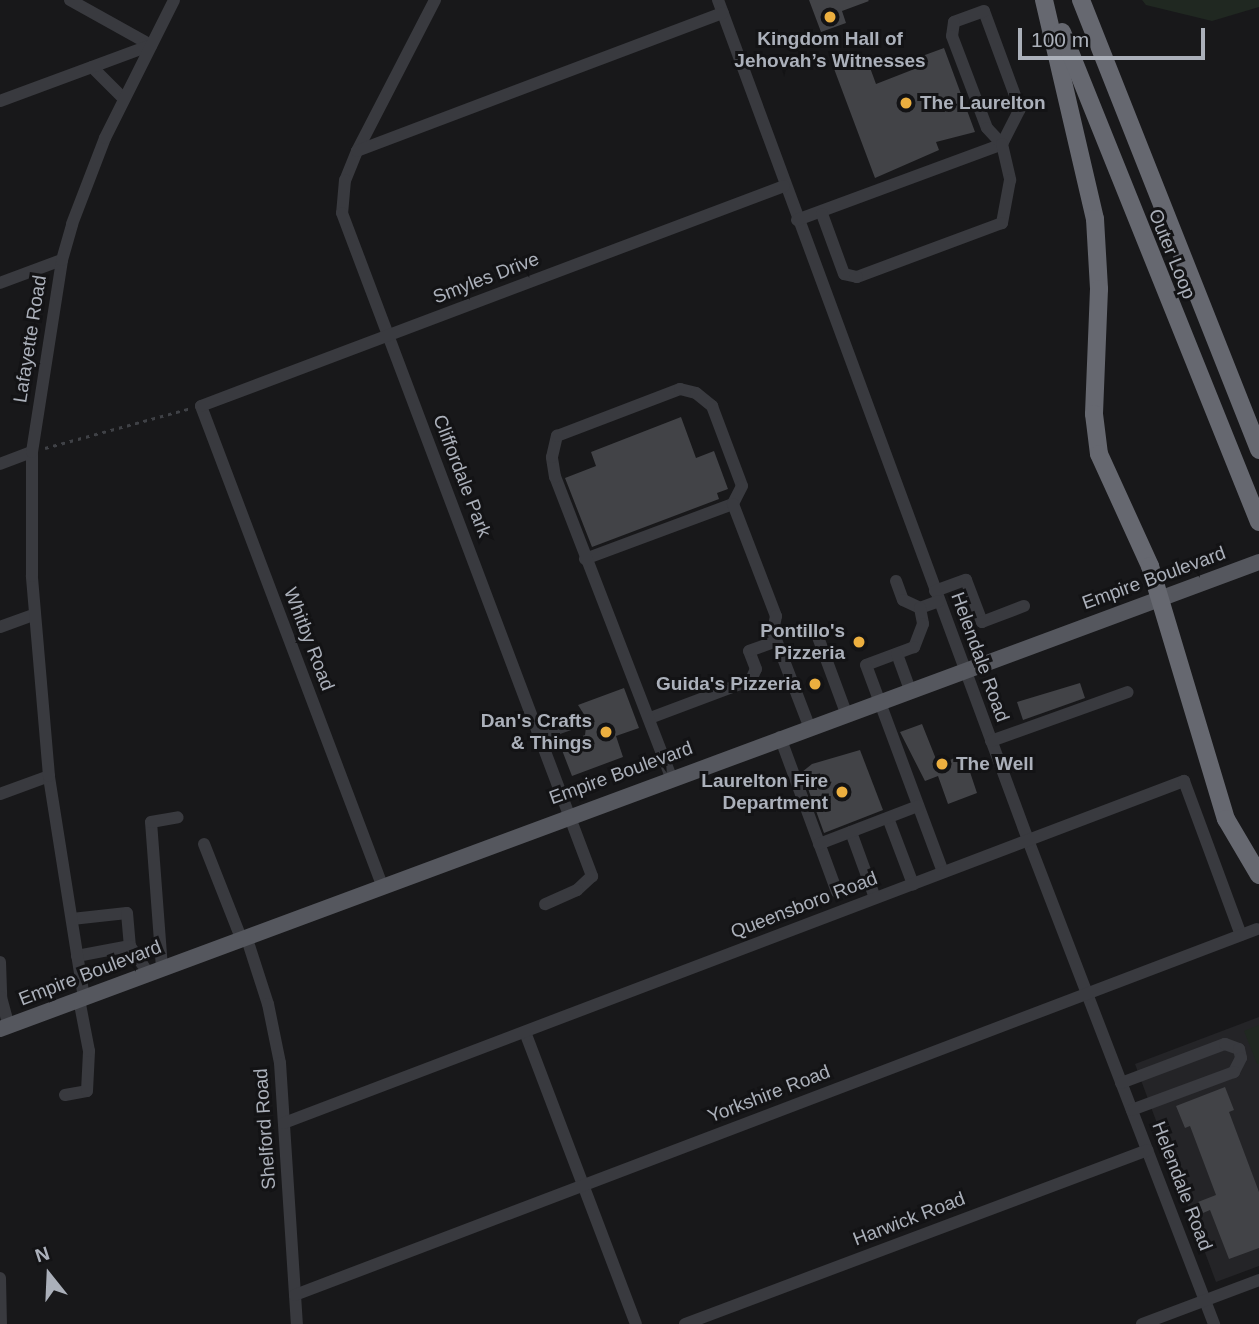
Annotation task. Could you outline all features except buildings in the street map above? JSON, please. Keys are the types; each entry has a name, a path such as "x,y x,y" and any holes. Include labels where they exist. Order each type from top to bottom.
{"highway":[{"name":"Outer Loop","path":"1047,0 1259,522"},
{"path":"1047,0 1095,219 1097,447 1160,598 1226,819 1259,875"},
{"name":"Outer Loop","path":"1081,0 1259,450"}],"main road":[{"name":"Empire Boulevard","path":"4,1027 568,815 1259,562"}],"street":[{"path":"70,0 151,45"},
{"name":"Lafayette Road","path":"65,1095 87,1091 89,1051 72,919 49,776 30,527 32,452 62,260 88,176 174,0"},
{"name":"Cliffordale Park","path":"435,0 357,151 342,192 342,213 592,876 578,891 545,904"},
{"name":"Helendale Road","path":"718,0 784,186 1028,840 1214,1324"},
{"path":"797,220 822,214 1002,144 1020,109 984,11 954,22 952,36 987,128 1002,144 1010,180 1002,223 857,277 844,274 822,214"},
{"path":"357,151 723,13"},
{"path":"0,101 151,45"},
{"path":"92,67 124,99"},
{"name":"Smyles Drive","path":"201,406 784,186"},
{"path":"0,283 62,260"},
{"path":"585,559 733,504 742,486 712,406 696,393 680,389 557,436 555,477 585,559 594,568 671,777"},
{"name":"Whitby Road","path":"201,406 382,885"},
{"path":"0,464 32,452"},
{"path":"733,504 776,615 776,641 810,726"},
{"path":"920,608 966,580 982,622 1024,606"},
{"path":"896,581 903,600 920,608"},
{"path":"920,608 923,624 914,648 866,665 943,872"},
{"path":"0,627 35,614"},
{"path":"815,629 846,713"},
{"path":"650,718 751,680 756,669 749,651 776,641"},
{"path":"897,654 910,690"},
{"path":"992,741 1128,692"},
{"path":"539,735 579,721"},
{"path":"779,737 837,892"},
{"path":"0,794 49,776"},
{"name":"Queensboro Road","path":"284,1124 1184,781 1241,935"},
{"path":"819,845 918,806"},
{"path":"155,971 151,822 178,817"},
{"path":"888,818 913,884"},
{"path":"851,832 875,898"},
{"name":"Shelford Road","path":"204,844 243,937 276,1037 297,1324"},
{"path":"72,919 127,913 130,946 155,971"},
{"name":"Yorkshire Road","path":"295,1295 1257,929"},
{"path":"77,956 130,946"},
{"path":"0,962 4,1027"},
{"path":"525,1032 636,1324"},
{"path":"1121,1083 1225,1044 1238,1049 1241,1058 1234,1072 1132,1110"},
{"name":"Harwick Road","path":"685,1324 1147,1150"},
{"path":"0,1278 1,1324"},
{"path":"1142,1324 1259,1280"}],"path":[{"path":"32,452 201,406"}],"shaded area":[{"path":"1142,0 1259,0 1259,7 1212,21 1146,5"},
{"path":"1259,1017 1259,1266 1216,1282 1135,1064"},
{"path":"1259,1025 1259,1064 1257,1064 1244,1031"}],"place":[{"name":"Kingdom Hall of Jehovah’s Witnesses","path":"830,17"},
{"name":"The Laurelton","path":"906,103"},
{"name":"Pontillo's Pizzeria","path":"859,642"},
{"name":"Guida's Pizzeria","path":"815,684"},
{"name":"Dan's Crafts & Things","path":"606,732"},
{"name":"The Well","path":"942,764"},
{"name":"Laurelton Fire Department","path":"842,792"}]}
